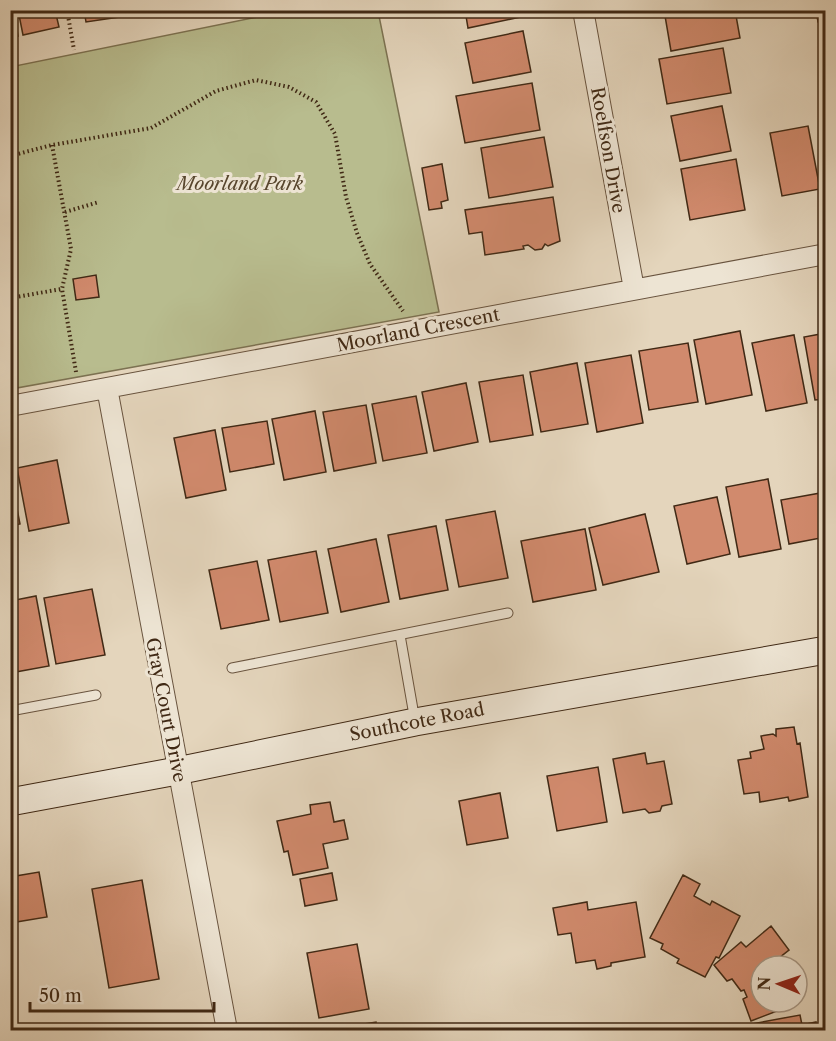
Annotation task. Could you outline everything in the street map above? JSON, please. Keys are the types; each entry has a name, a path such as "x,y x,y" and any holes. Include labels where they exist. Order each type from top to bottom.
{"main road":[{"name":"Southcote Road","path":"10,802 177,771 415,722 825,650"}],"street":[{"name":"Roelfson Drive","path":"583,10 634,289"},
{"name":"Moorland Crescent","path":"10,406 825,254"},
{"name":"Gray Court Drive","path":"107,388 227,1030"}],"lane":[{"path":"232,668 508,613"},
{"path":"400,635 415,722"},
{"path":"10,711 96,695"}],"path":[{"path":"67,10 74,51"},
{"path":"10,156 52,145 151,128 216,91 255,80 289,87 316,102 335,134 346,197 361,243 370,264 416,330"},
{"path":"52,145 71,249 62,289 77,376"},
{"path":"64,212 99,202"},
{"path":"10,298 62,289"}],"green space":[{"name":"Moorland Park","path":"287,11 378,11 439,312 11,389 10,67"}],"building":[{"path":"10,10 14,10 18,36 10,37"},
{"path":"18,10 55,10 59,27 23,35"},
{"path":"84,10 118,10 119,17 86,22"},
{"path":"127,10 149,10 127,14"},
{"path":"465,10 520,10 521,17 468,28"},
{"path":"664,10 735,10 740,38 671,51"},
{"path":"816,10 826,10 826,21 818,22"},
{"path":"523,31 531,72 473,83 465,43"},
{"path":"723,48 731,93 667,104 659,59"},
{"path":"532,83 540,130 465,143 456,96"},
{"path":"722,106 731,151 680,161 671,116"},
{"path":"808,126 820,189 782,196 770,133"},
{"path":"544,137 553,187 489,198 481,148"},
{"path":"736,159 745,210 690,220 681,169"},
{"path":"442,164 448,200 441,202 442,208 429,210 422,168"},
{"path":"553,197 560,241 548,246 545,244 542,249 535,250 528,245 523,246 524,249 485,255 482,232 469,234 465,210"},
{"path":"96,275 99,297 76,300 73,279"},
{"path":"740,331 752,395 706,404 694,340"},
{"path":"826,333 826,399 815,400 804,337"},
{"path":"794,335 807,403 766,411 752,343"},
{"path":"688,343 698,402 649,410 639,351"},
{"path":"631,355 643,423 597,432 585,363"},
{"path":"577,363 588,424 541,432 530,372"},
{"path":"523,375 533,435 490,442 479,382"},
{"path":"466,383 478,442 434,451 422,392"},
{"path":"416,396 427,453 383,461 372,404"},
{"path":"366,405 376,463 334,471 323,412"},
{"path":"315,411 326,472 284,480 272,419"},
{"path":"267,421 274,464 230,472 222,428"},
{"path":"215,430 226,490 186,498 174,438"},
{"path":"57,460 69,523 29,531 17,468"},
{"path":"10,473 20,524 10,526"},
{"path":"768,479 781,549 739,557 726,487"},
{"path":"826,492 826,537 789,544 781,500"},
{"path":"717,497 730,554 687,564 674,506"},
{"path":"495,511 508,578 459,587 446,520"},
{"path":"645,514 659,572 603,585 589,528"},
{"path":"436,526 448,590 400,599 388,535"},
{"path":"585,529 596,590 533,602 521,541"},
{"path":"376,539 389,602 341,612 328,549"},
{"path":"316,551 328,613 280,622 268,560"},
{"path":"257,561 269,620 221,629 209,570"},
{"path":"92,589 105,655 56,664 44,598"},
{"path":"36,596 49,666 10,673 10,601"},
{"path":"794,727 797,744 800,743 808,797 789,801 788,797 760,802 759,792 744,794 738,760 751,758 750,752 764,749 761,736 773,734 776,736 776,729"},
{"path":"645,753 647,764 664,761 672,804 662,806 660,811 649,813 645,809 623,813 613,759"},
{"path":"598,767 607,822 557,831 547,776"},
{"path":"500,793 508,838 467,845 459,801"},
{"path":"330,802 334,822 344,820 348,839 323,844 328,868 293,875 288,851 284,852 277,821 311,814 310,805"},
{"path":"39,872 47,917 10,923 10,877"},
{"path":"332,873 337,900 305,906 300,879"},
{"path":"683,875 700,884 694,896 710,905 712,901 740,916 719,958 716,957 705,977 677,963 679,959 661,949 663,944 650,938"},
{"path":"142,880 159,979 109,988 92,889"},
{"path":"587,902 588,910 636,902 645,957 611,963 611,966 597,969 595,960 576,963 571,933 558,935 553,908"},
{"path":"771,926 789,950 784,954 749,954 749,1014 769,1014 751,1021 743,999 747,997 744,990 741,991 732,979 727,981 714,965 741,942 746,947"},
{"path":"357,944 369,1009 319,1018 307,953"},
{"path":"800,1015 802,1025 816,1022 817,1030 747,1030 746,1025"},
{"path":"376,1022 377,1030 327,1030"},
{"path":"148,1024 148,1030 102,1030 102,1029"}]}
